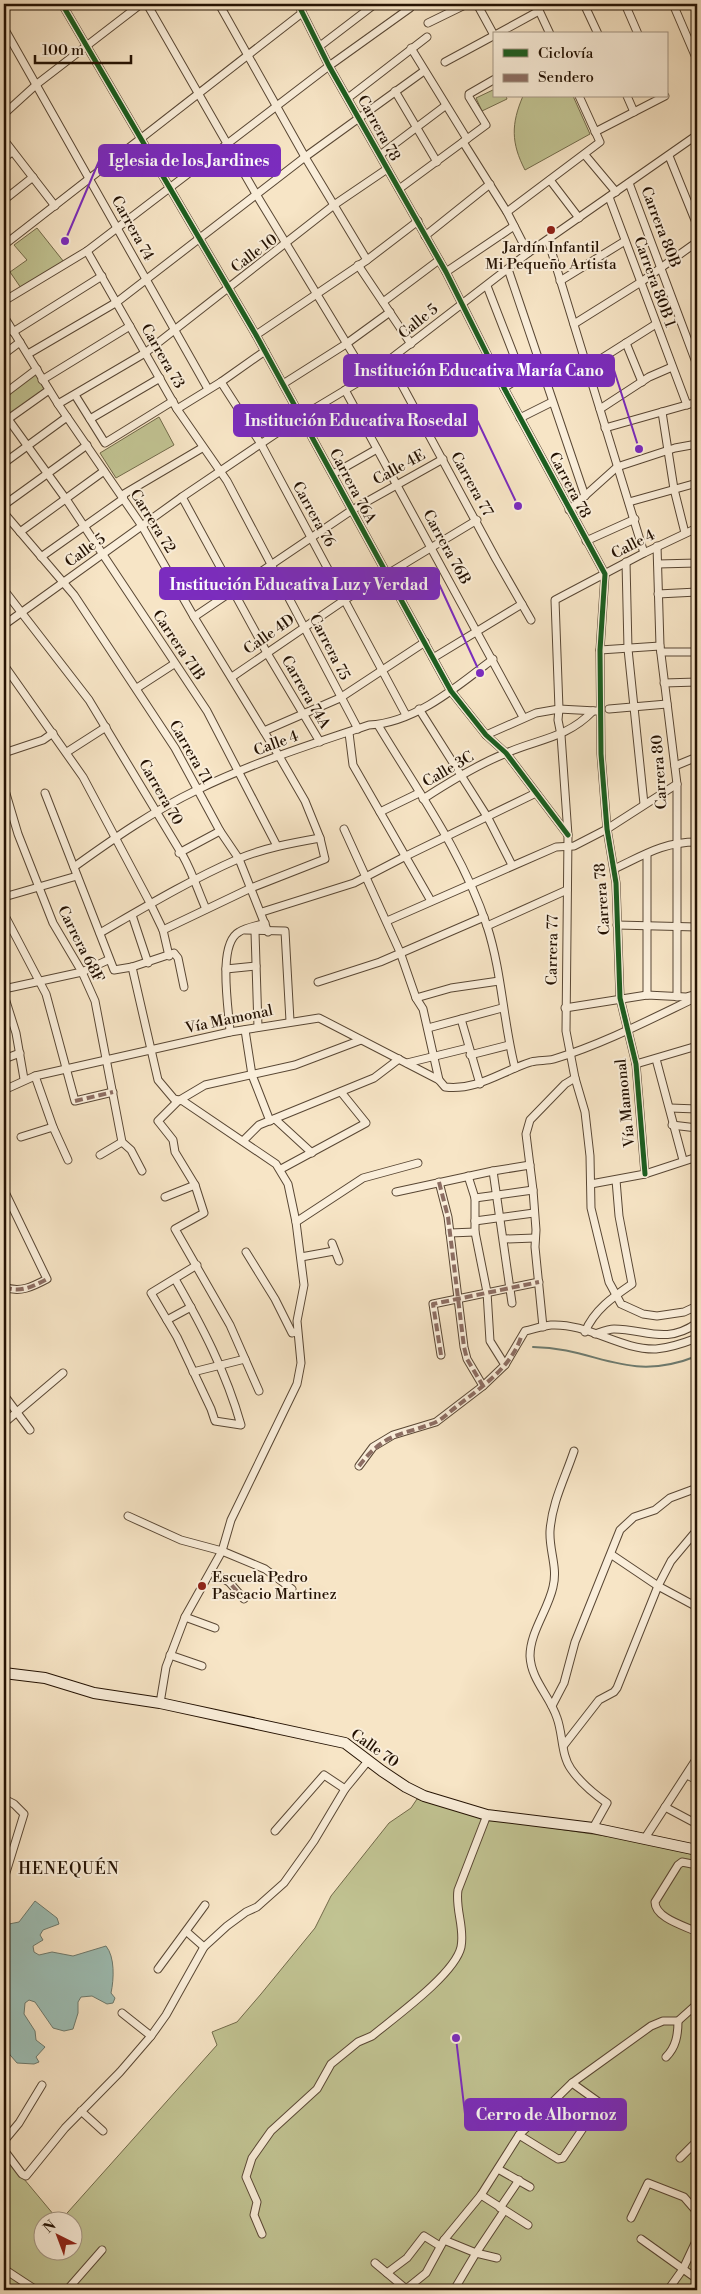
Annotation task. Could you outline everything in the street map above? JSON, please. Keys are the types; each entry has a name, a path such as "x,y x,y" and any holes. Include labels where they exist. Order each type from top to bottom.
{"street":[{"path":"4,7 8,4"},
{"name":"Carrera 76A","path":"62,4 171,187 302,416 386,575 434,658 451,692 486,735 506,753 568,835"},
{"path":"4,114 37,84 141,4"},
{"path":"147,4 256,194 367,377"},
{"path":"218,4 367,260"},
{"name":"Carrera 78","path":"299,4 329,66 446,272 504,388 605,574 596,711 607,829 614,869 620,998 627,1030"},
{"path":"320,46 375,4"},
{"path":"428,23 467,4"},
{"path":"477,4 493,32"},
{"path":"584,4 597,32"},
{"path":"625,4 637,32"},
{"path":"673,4 695,49 697,60"},
{"path":"500,32 538,7 549,32"},
{"path":"4,301 87,251 329,66 410,8"},
{"path":"4,245 140,137 302,13"},
{"name":"Carrera 74","path":"4,28 208,389"},
{"path":"445,62 493,36"},
{"path":"348,98 427,37"},
{"path":"411,48 507,212 528,253"},
{"path":"28,354 117,302 305,156 424,71"},
{"path":"399,189 486,124 469,94 493,80"},
{"path":"395,91 437,162"},
{"path":"507,212 600,142 580,98"},
{"path":"627,98 634,112"},
{"path":"595,132 661,98"},
{"path":"380,155 445,106"},
{"name":"Calle 5","path":"4,625 182,497 302,416 367,377 528,253 697,135"},
{"path":"4,140 55,206"},
{"path":"4,158 12,152"},
{"path":"585,155 616,192"},
{"path":"669,156 697,225"},
{"name":"Calle 10","path":"58,404 145,352 334,205 387,168"},
{"path":"4,200 32,177"},
{"path":"550,180 579,218"},
{"name":"Carrera 80B","path":"629,183 697,365"},
{"path":"425,236 490,184"},
{"name":"Carrera 80B 1","path":"609,197 687,405"},
{"path":"256,335 367,260 418,221"},
{"path":"446,272 514,226"},
{"path":"548,240 588,367 616,467 635,519 644,553"},
{"path":"560,281 625,241"},
{"path":"574,324 662,268 697,242"},
{"name":"Carrera 73","path":"87,251 176,409 220,472"},
{"path":"383,302 439,260"},
{"path":"358,265 412,344"},
{"path":"508,269 585,496"},
{"path":"13,332 102,276"},
{"path":"487,286 522,376"},
{"name":"Carrera 72","path":"4,310 4,319 28,354 48,390 142,526 194,617 280,756 305,801 320,838 325,859 251,888"},
{"path":"283,384 346,344 390,312"},
{"path":"588,367 656,324"},
{"path":"42,380 130,326"},
{"path":"4,354 20,342"},
{"path":"626,343 642,382"},
{"path":"176,409 221,382 265,351"},
{"name":"Carrera 77","path":"389,361 531,620"},
{"path":"504,388 539,365"},
{"path":"600,409 657,372 672,368"},
{"path":"4,394 37,370"},
{"path":"90,419 160,378"},
{"name":"Carrera 76","path":"221,382 261,444 310,537 346,599 406,715"},
{"path":"6,420 48,390"},
{"name":"Carrera 76B","path":"345,390 523,717"},
{"path":"75,395 105,443 173,402"},
{"path":"520,418 552,402"},
{"path":"605,428 697,402"},
{"path":"662,412 674,489 685,533"},
{"path":"4,463 67,417"},
{"name":"Carrera 71B","path":"6,420 28,446 85,526 174,664 207,711 277,846"},
{"path":"569,510 616,467 667,450 697,444"},
{"path":"4,505 87,445"},
{"path":"41,557 123,499 124,494 202,448"},
{"path":"333,474 377,449"},
{"name":"Calle 4E","path":"194,617 352,510 443,458"},
{"path":"20,532 67,500 104,471"},
{"name":"Carrera 75","path":"220,472 305,626 340,698 358,729"},
{"path":"629,502 697,483"},
{"name":"Carrera 74A","path":"182,497 268,653 320,742"},
{"name":"Carrera 71","path":"4,513 64,582 137,688 175,748 220,831 239,859 262,912 268,932"},
{"path":"586,541 635,519"},
{"name":"Calle 4D","path":"232,677 346,599 477,520"},
{"name":"Calle 4","path":"555,600 657,546 697,528"},
{"name":"Carrera 80","path":"657,546 660,649 677,784 677,997"},
{"path":"626,562 628,648 644,804"},
{"path":"658,564 697,563"},
{"name":"Carrera 70","path":"4,590 89,700 191,871 193,881 206,909"},
{"path":"658,594 697,592"},
{"name":"Carrera 77","path":"555,600 558,720 561,736 568,835 565,1008 569,1053 585,1112 591,1184 590,1208 610,1282 616,1295"},
{"path":"434,658 522,604"},
{"path":"264,731 340,698 425,642"},
{"path":"600,650 628,648 697,652"},
{"name":"Calle 4","path":"74,867 115,838 197,790 280,756 358,729 378,725 406,715 451,692 493,659"},
{"path":"137,688 174,664"},
{"path":"4,665 83,776 163,930 169,956"},
{"path":"664,683 697,682"},
{"path":"609,709 666,704"},
{"path":"419,709 488,818 512,865"},
{"path":"486,735 523,717 559,709 596,711"},
{"name":"Calle 3C","path":"380,812 421,796 506,753 561,736 596,711"},
{"path":"378,725 446,836 471,883 484,917 494,952 502,1008 515,1068"},
{"path":"67,752 106,727"},
{"path":"4,752 42,740 53,733"},
{"path":"349,733 353,765 431,902"},
{"path":"675,766 697,757"},
{"path":"387,921 556,847 568,848 607,829 677,784"},
{"name":"Carrera 68F","path":"4,787 18,834 53,923 82,972 95,1001 114,1092 122,1142 131,1150 142,1171"},
{"path":"262,912 338,889 367,877 446,836 488,818 536,793"},
{"path":"46,794 100,933 108,960 114,970 148,963 174,953 178,958 184,987"},
{"path":"344,829 387,921 416,998 423,1009 439,1080"},
{"path":"179,853 220,831"},
{"path":"100,933 150,903 239,859 277,846 320,838"},
{"path":"614,869 676,842 697,842"},
{"path":"647,854 647,995"},
{"path":"4,897 77,876"},
{"path":"163,930 251,888"},
{"path":"487,926 567,890"},
{"path":"4,914 40,981 52,1013 75,1101 114,1092"},
{"path":"132,915 148,963"},
{"path":"318,982 380,962 484,917"},
{"path":"230,1032 225,960 232,938 244,930 265,923"},
{"path":"617,925 697,927"},
{"path":"244,930 255,932 285,931 290,1021"},
{"path":"255,932 258,1027"},
{"path":"4,989 82,972 108,960"},
{"path":"226,969 256,966"},
{"path":"132,967 158,1080 165,1090 178,1101 183,1102 243,1141 281,1169 289,1188 296,1222 302,1257 304,1285 296,1332 301,1363 297,1384 231,1520 222,1551 212,1572 185,1617 170,1655 160,1703"},
{"path":"416,998 451,988 498,981"},
{"path":"4,995 7,1017 20,1053 24,1079"},
{"path":"565,1008 647,995 697,996"},
{"path":"627,1030 697,996"},
{"path":"428,1028 502,1008"},
{"name":"Vía Mamonal","path":"4,1090 24,1079 35,1076 230,1032 290,1021 319,1018 439,1080 445,1087 456,1088 480,1084 515,1068 569,1053 627,1030 636,1064 645,1174"},
{"path":"461,1019 469,1052 480,1084"},
{"path":"245,1030 252,1075 272,1120 312,1153"},
{"path":"259,1391 230,1325 175,1229 204,1213 195,1184 175,1152 173,1140 158,1121 178,1101 205,1085 302,1063 361,1040"},
{"path":"407,1063 434,1056 509,1045"},
{"path":"636,1064 697,1046"},
{"path":"4,1059 20,1053"},
{"path":"243,1141 254,1129 374,1078 399,1059"},
{"path":"656,1059 670,1108 672,1125 683,1160"},
{"path":"35,1076 53,1127 68,1160"},
{"path":"543,1326 535,1238 533,1190 526,1134 530,1120 565,1084 575,1078"},
{"path":"281,1169 366,1123 341,1092"},
{"path":"670,1108 697,1108"},
{"path":"672,1125 697,1128"},
{"path":"20,1137 53,1127"},
{"path":"100,1156 122,1142"},
{"path":"591,1184 645,1174 697,1157"},
{"path":"296,1222 363,1178 418,1163"},
{"path":"396,1192 493,1170 530,1165"},
{"path":"493,1170 512,1287 512,1303"},
{"path":"468,1176 475,1198 475,1232 487,1292 490,1341 505,1365"},
{"path":"585,1332 594,1315 616,1295 632,1284 619,1216 616,1180"},
{"path":"439,1182 450,1234 467,1359 483,1386"},
{"path":"164,1197 195,1184"},
{"path":"4,1190 47,1279 34,1286 15,1290 4,1286"},
{"path":"475,1198 533,1190"},
{"path":"475,1221 534,1213"},
{"path":"450,1234 475,1232"},
{"path":"505,1239 535,1238"},
{"path":"302,1257 333,1247 339,1262"},
{"path":"246,1252 275,1299 290,1332 296,1332"},
{"path":"174,1279 207,1336 231,1390 241,1425 215,1421 167,1320 151,1293 174,1279 197,1265"},
{"path":"441,1354 433,1304 539,1282"},
{"path":"616,1295 621,1304 643,1314 657,1316 684,1312 697,1306"},
{"path":"167,1320 191,1307"},
{"path":"595,1334 612,1329 654,1336 672,1334 697,1323"},
{"path":"359,1466 373,1448 393,1435 436,1422 483,1386 505,1365 525,1332 543,1326 564,1326 595,1334 613,1342 657,1349 697,1338"},
{"path":"193,1372 246,1359"},
{"path":"4,1423 63,1372"},
{"path":"4,1396 30,1430"},
{"path":"574,1451 561,1484 552,1515 551,1542 556,1568 553,1589 530,1652 534,1673 557,1716 570,1768 606,1803 593,1828"},
{"path":"552,1706 564,1682 575,1642 612,1555 620,1530 626,1522 634,1517 655,1510 670,1498 697,1488"},
{"path":"128,1516 197,1546 222,1551 265,1569 292,1589"},
{"path":"564,1745 599,1700 614,1692 617,1688 658,1586 671,1561 697,1530"},
{"path":"612,1555 658,1586 697,1607"},
{"path":"212,1572 228,1582 244,1599"},
{"path":"185,1617 215,1628"},
{"path":"170,1655 202,1666"},
{"name":"Calle 70","path":"4,1673 45,1678 94,1692 160,1703 345,1743 396,1781 424,1796 487,1815 593,1828 697,1850"},
{"path":"646,1838 697,1758"},
{"path":"4,2150 22,2174 26,2176 81,2111 120,2072 150,2036 166,2015 204,1947 246,1912 257,1907 284,1883 314,1841 346,1789 368,1761"},
{"path":"275,1832 324,1775 346,1789"},
{"path":"687,1775 697,1780"},
{"path":"4,1799 14,1804 24,1814 4,1878"},
{"path":"665,1807 695,1823"},
{"path":"262,2234 254,2215 257,2202 246,2177 249,2165 271,2131 317,2089 331,2064 358,2042 372,2036 451,1966 461,1946 456,1902 458,1890 487,1815"},
{"path":"697,1865 682,1862 678,1865 655,1902 660,1914 697,1932"},
{"path":"158,1969 205,1905"},
{"path":"187,1932 204,1947"},
{"path":"375,2263 405,2290 426,2273 442,2243 481,2195 519,2135 572,2083 651,2026 663,2021 678,2021 697,2004"},
{"path":"122,2013 150,2036"},
{"path":"666,2057 672,2052 676,2041 678,2021"},
{"path":"519,2135 558,2159 563,2158 600,2103 572,2083"},
{"path":"4,2141 19,2123 42,2084"},
{"path":"81,2111 103,2132"},
{"path":"680,2158 697,2141"},
{"path":"498,2169 530,2187"},
{"path":"454,2290 519,2180"},
{"path":"631,2218 648,2183 684,2197 697,2212"},
{"path":"481,2195 528,2225"},
{"path":"387,2273 407,2258 423,2237 497,2258"},
{"path":"641,2239 697,2279"},
{"path":"668,2290 683,2269 697,2240"},
{"path":"67,2290 102,2250"},
{"path":"4,2269 36,2290"}],"green space":[{"path":"493,90 493,98 507,99 482,111 476,98"},
{"path":"522,98 574,98 590,134 525,170 517,151 514,133"},
{"path":"37,228 64,262 21,288 10,272 27,260 14,245"},
{"path":"36,374 45,391 4,420 4,397"},
{"path":"159,417 174,445 116,478 100,453"},
{"path":"417,1799 486,1817 627,1839 697,1853 697,2290 4,2290 4,2155 52,2212 32,2212 32,2262 82,2262 82,2212 68,2212 217,2045 212,2032 237,2022 261,1994 315,1928 331,1896 389,1823 411,1808"}],"water":[{"path":"35,1901 57,1918 59,1924 43,1930 40,1935 43,1940 33,1946 34,1952 39,1955 52,1952 73,1956 106,1946 111,1956 113,1981 111,1993 115,1998 113,2003 107,2004 92,1996 81,1997 78,2002 78,2013 73,2029 64,2031 53,2028 35,2002 29,2000 25,2003 24,2014 35,2031 36,2040 45,2047 36,2057 39,2062 34,2064 17,2063 5,2049 4,1925 19,1922"}],"waterway":[{"path":"533,1347 556,1349 631,1366 651,1367 673,1364 697,1356"}],"marked path":[{"path":"75,1101 113,1092"},
{"path":"439,1182 448,1217 464,1347 467,1359 483,1386"},
{"path":"4,1287 21,1289 47,1279"},
{"path":"441,1355 433,1304 539,1282"},
{"path":"359,1466 384,1441 437,1422 443,1418 502,1368 510,1358 521,1337"},
{"path":"212,1572 229,1582 244,1599"}],"cycle path":[{"path":"62,4 256,335 451,691 486,735 506,753 568,835"},
{"path":"298,4 329,66 446,272 504,388 605,574 600,650 601,754 607,829 616,883 620,998 636,1064 645,1174"}],"place":[{"name":"Jardín Infantil Mi Pequeño Artista","path":"551,230"},
{"name":"Iglesia de los Jardines","path":"65,241"},
{"name":"Institución Educativa María Cano","path":"639,449"},
{"name":"Institución Educativa Rosedal","path":"518,506"},
{"name":"Institución Educativa Luz y Verdad","path":"480,673"},
{"name":"Escuela Pedro Pascacio Martinez","path":"202,1586"},
{"name":"Cerro de Albornoz","path":"456,2038"}],"district":[{"name":"HENEQUÉN","path":"69,1868"}]}
